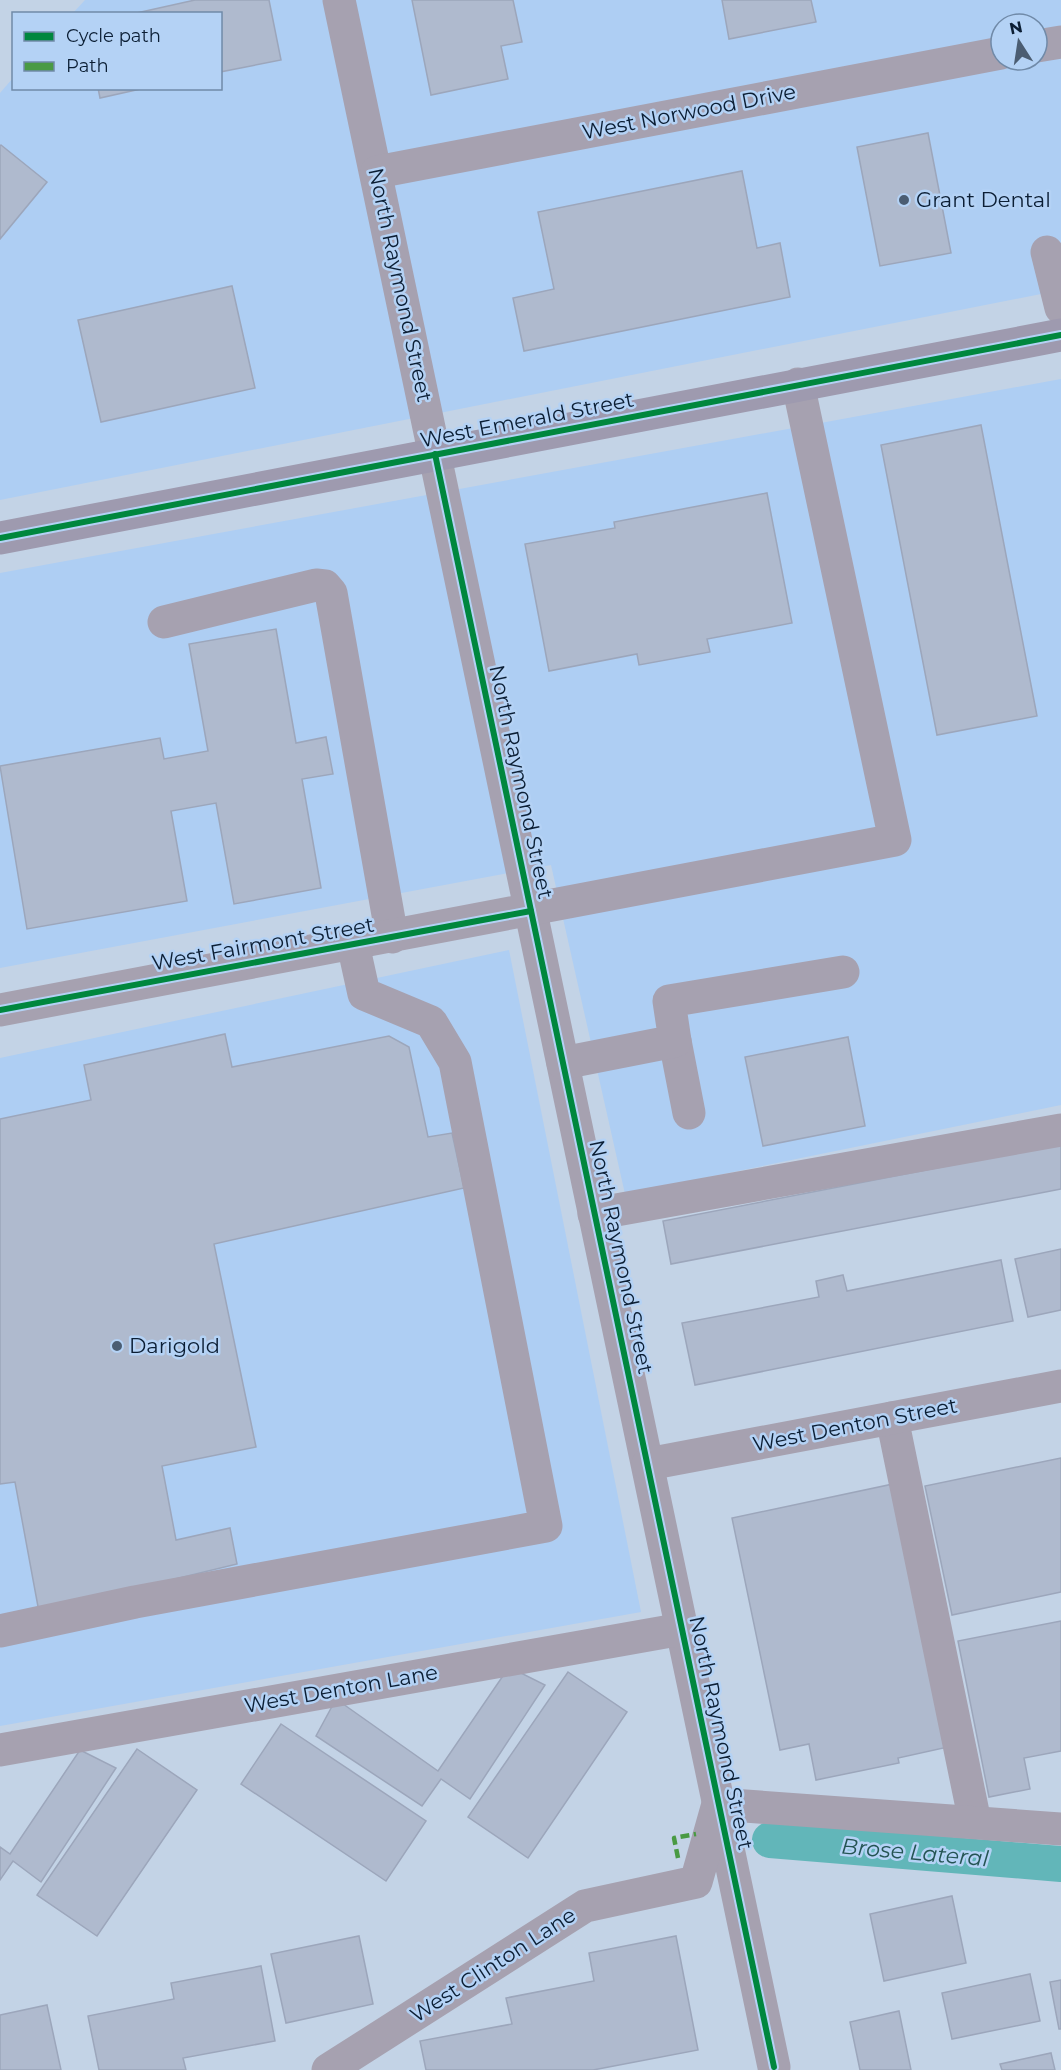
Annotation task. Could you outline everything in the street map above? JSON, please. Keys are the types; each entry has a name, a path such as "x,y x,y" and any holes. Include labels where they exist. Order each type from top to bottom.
{"main road":[{"name":"West Emerald Street","path":"0,538 1061,335"}],"street":[{"name":"North Raymond Street","path":"339,0 774,2067"},
{"name":"West Norwood Drive","path":"377,172 989,55"},
{"path":"1047,252 1061,308"},
{"name":"West Fairmont Street","path":"0,1010 531,911 895,840 798,384"},
{"path":"164,622 316,585 325,586 331,593 392,937"},
{"path":"0,1631 135,1602 546,1526 455,1062 431,1022 364,994 353,944"},
{"path":"688,1113 669,1001 843,972"},
{"path":"563,1064 675,1041"},
{"path":"594,1214 1061,1130"},
{"name":"West Denton Street","path":"648,1464 1061,1386"},
{"path":"892,1418 975,1822"},
{"name":"West Denton Lane","path":"0,1750 682,1629"},
{"name":"North Raymond Street","path":"718,1804 1061,1829"},
{"name":"West Clinton Lane","path":"328,2070 585,1906 696,1882 718,1804"}],"shaded area":[{"path":"85,0 1061,0 1061,290 0,500 0,93 12,79 12,90 222,90 222,12 74,12"},
{"path":"1061,379 1061,1105 625,1194 551,865 0,968 0,573"},
{"path":"509,950 641,1612 0,1726 0,1058"}],"building":[{"path":"195,0 269,0 281,60 222,72 222,12 141,12"},
{"path":"412,0 513,0 522,42 501,46 508,79 431,95"},
{"path":"722,0 811,0 816,22 729,39"},
{"path":"98,90 136,90 100,98"},
{"name":"Grant Dental","path":"928,133 951,253 880,266 857,147"},
{"path":"0,146 47,182 0,239"},
{"path":"742,171 757,248 780,243 790,297 524,351 513,298 554,289 538,212"},
{"path":"232,286 255,388 101,422 78,320"},
{"path":"981,425 1037,716 937,735 881,445"},
{"path":"767,493 792,623 707,639 710,652 639,665 637,654 549,671 525,544 615,528 614,522"},
{"path":"276,629 296,743 326,737 333,774 302,779 321,888 234,904 216,803 171,811 187,901 27,929 0,766 160,738 164,759 208,751 189,644"},
{"name":"Darigold","path":"225,1034 232,1067 389,1036 409,1047 428,1137 452,1133 464,1188 214,1244 256,1447 162,1466 176,1540 230,1528 237,1564 39,1612 15,1482 0,1484 0,1119 91,1100 84,1065"},
{"path":"848,1037 865,1126 763,1146 745,1057"},
{"path":"1061,1144 1061,1189 671,1264 663,1221"},
{"path":"1061,1249 1061,1310 1028,1317 1015,1259"},
{"path":"1001,1260 1013,1321 695,1385 682,1323 819,1297 816,1281 843,1275 847,1291"},
{"path":"1061,1458 1061,1592 952,1615 925,1486"},
{"path":"893,1484 948,1747 898,1758 899,1763 816,1780 809,1744 780,1750 732,1518"},
{"path":"1061,1621 1061,1751 1024,1758 1030,1789 989,1797 958,1641"},
{"path":"509,1667 545,1685 470,1799 441,1779 422,1806 316,1736 336,1699 438,1771"},
{"path":"568,1672 627,1712 528,1858 468,1817"},
{"path":"281,1724 426,1821 386,1881 241,1784"},
{"path":"137,1749 197,1790 97,1936 37,1895"},
{"path":"80,1750 116,1768 41,1882 13,1861 0,1880 0,1847 10,1854"},
{"path":"952,1896 966,1963 884,1981 870,1914"},
{"path":"359,1936 373,2004 286,2023 271,1954"},
{"path":"676,1936 698,2050 593,2070 426,2070 420,2041 512,2024 506,1998 594,1981 589,1953"},
{"path":"261,1966 275,2041 183,2058 186,2070 99,2070 88,2016 174,1999 171,1983"},
{"path":"1030,1974 1040,2021 952,2039 942,1993"},
{"path":"1061,1980 1061,2029 1059,2029 1050,1982"},
{"path":"47,2005 61,2070 0,2070 0,2015"},
{"path":"899,2011 911,2070 860,2070 850,2022"},
{"path":"1051,2053 1055,2070 1002,2070 1000,2064"}],"waterway":[{"name":"Brose Lateral","path":"770,1840 1061,1864"}],"marked path":[{"path":"678,1858 674,1838 696,1834"}],"cycle path":[{"path":"0,538 1061,335"},
{"path":"435,454 774,2067"},
{"path":"0,1010 531,911"}],"place":[{"name":"Grant Dental","path":"904,200"},
{"name":"Darigold","path":"117,1346"}]}
